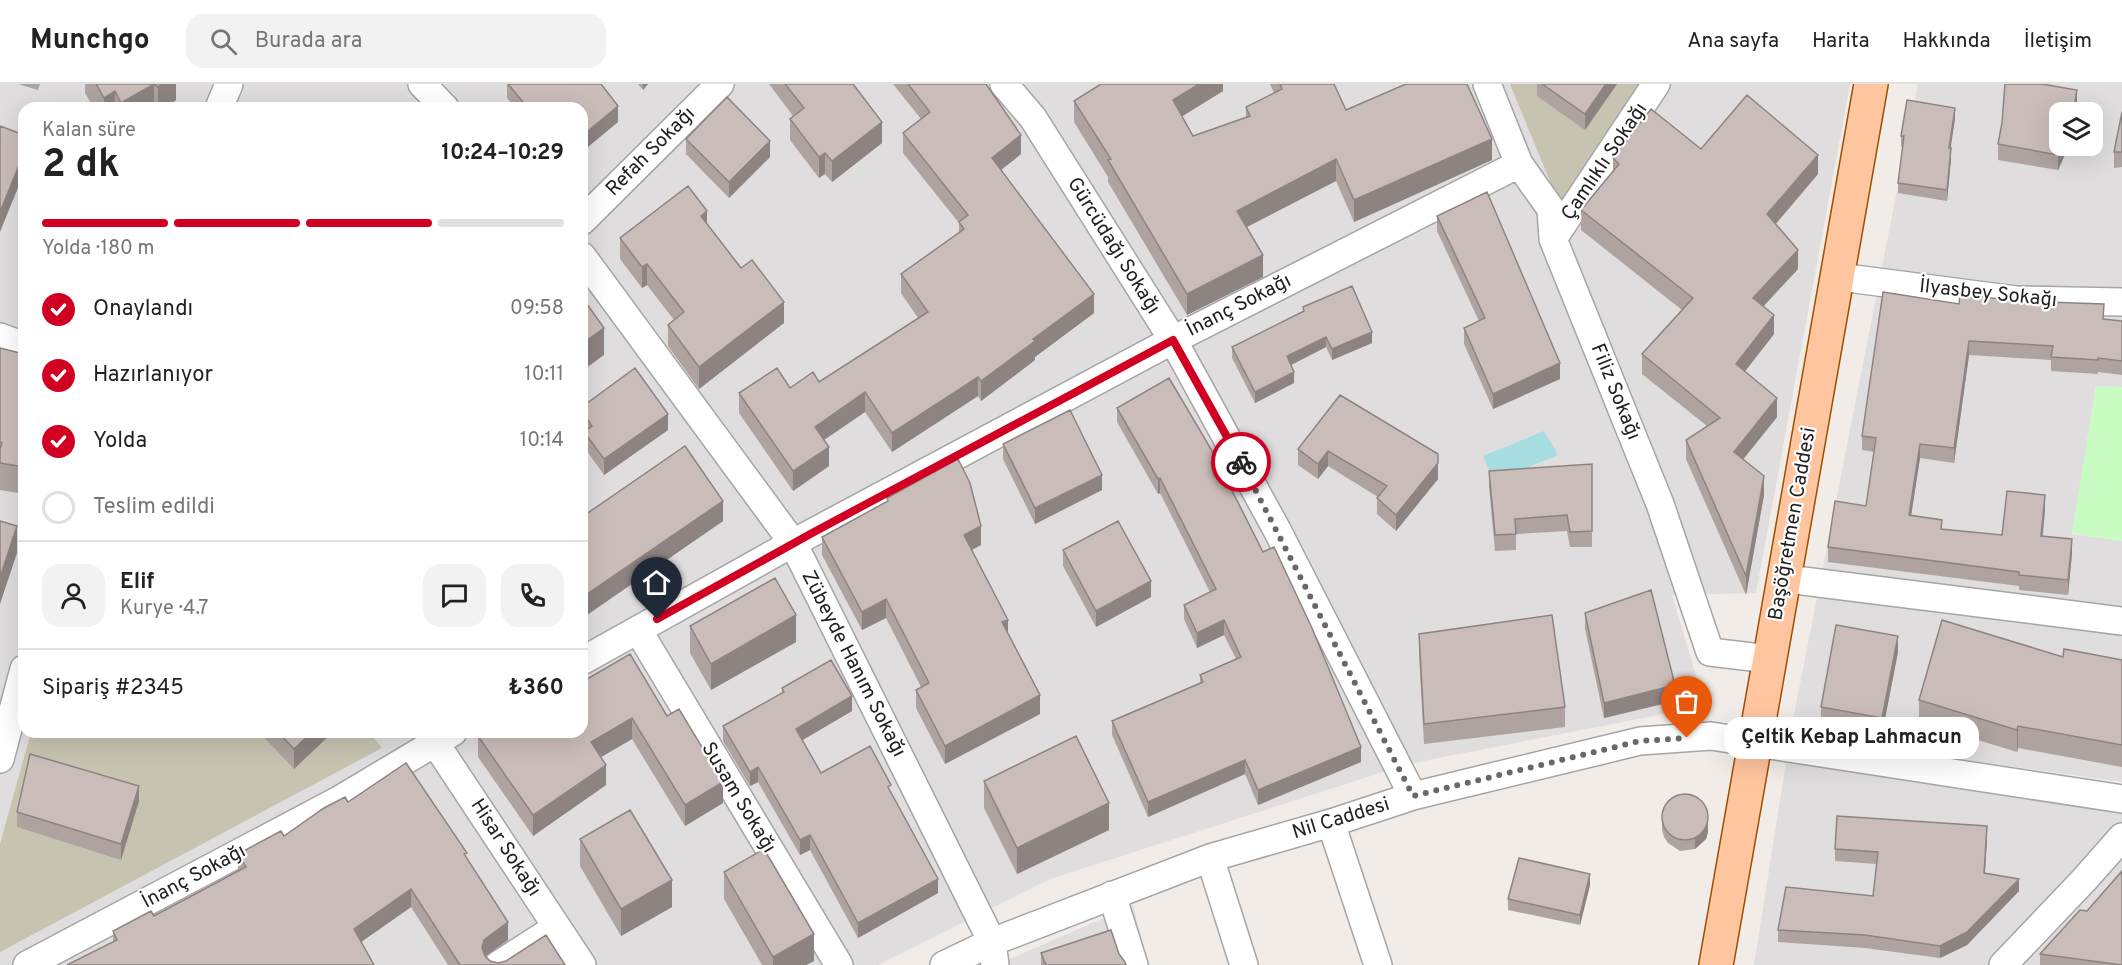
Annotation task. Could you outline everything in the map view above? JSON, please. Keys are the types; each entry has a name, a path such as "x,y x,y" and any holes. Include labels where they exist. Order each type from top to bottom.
{"main road":[{"name":"Başöğretmen Caddesi","path":"1737,965 1764,744 1769,659 1871,84"},
{"name":"Başöğretmen Caddesi","path":"1716,965 1764,744 1803,581 1891,84"}],"street":[{"path":"222,102 229,84"},
{"path":"422,84 439,102"},
{"name":"Refah Sokağı","path":"588,215 720,84"},
{"name":"Gürcüdağı Sokağı","path":"1004,84 1033,118 1173,340 1277,530 1413,796"},
{"name":"Filiz Sokağı","path":"1487,84 1519,164 1551,209 1553,239 1660,504 1710,652 1769,659"},
{"name":"Çamlıklı Sokağı","path":"1553,239 1656,84"},
{"name":"İnanç Sokağı","path":"588,658 793,543 1173,340 1519,164"},
{"name":"Zübeyde Hanım Sokağı","path":"588,264 793,543 994,954"},
{"name":"İlyasbey Sokağı","path":"1856,279 2016,300 2122,302"},
{"path":"0,337 18,344"},
{"path":"1803,581 2122,621"},
{"name":"Susam Sokağı","path":"638,630 839,965"},
{"path":"0,759 18,692"},
{"name":"Nil Caddesi","path":"944,965 994,954 1112,895 1210,858 1331,823 1413,796 1640,741 1711,736 2122,799"},
{"name":"İnanç Sokağı","path":"27,965 339,800 433,738"},
{"name":"Hisar Sokağı","path":"440,738 582,965"},
{"path":"1331,823 1378,965"},
{"path":"2003,965 2122,837"},
{"path":"1210,858 1244,965"},
{"path":"1112,895 1134,965"},
{"path":"498,965 557,927"}],"shaded area":[{"path":"0,84 1850,84 1756,593 1672,595 1705,706 1408,764 1050,879 878,965 0,965"},
{"path":"1510,84 1651,84 1563,213"},
{"path":"1918,84 2122,84 2122,387 2096,386 2072,534 2122,541 2122,782 1790,735"},
{"path":"29,738 374,738 382,748 0,952 0,844"},
{"path":"1787,756 2122,809 2122,965 1754,965"},
{"path":"1133,905 1148,965 1009,965 1008,960"}],"green space":[{"path":"2096,386 2122,387 2122,541 2072,533"}],"water":[{"path":"1544,431 1558,455 1494,481 1483,456"}],"building":[{"path":"96,84 154,84 123,102 120,102 115,91 104,98"},
{"path":"508,84 601,84 618,106 588,131 588,102 523,102"},
{"path":"785,84 853,84 882,122 832,161 825,153 819,157 790,119 804,108"},
{"path":"908,84 986,84 1021,135 992,158 1094,294 981,381 978,377 892,433 865,392 815,427 829,447 793,471 739,393 777,368 790,388 813,372 819,382 928,312 901,274 964,229 959,222 968,215 903,133 930,112"},
{"path":"1101,84 1199,84 1173,100 1193,136 1250,116 1246,107 1282,89 1280,84 1334,84 1346,110 1406,84 1467,84 1492,139 1354,200 1336,159 1237,211 1263,255 1187,294 1108,160 1111,159 1074,101"},
{"path":"1542,84 1606,84 1585,114"},
{"path":"2005,84 2042,84 2077,90 2075,102 2049,102 2049,153 1998,144"},
{"path":"1747,95 1818,155 1767,214 1798,250 1753,298 1774,315 1736,364 1777,398 1734,452 1764,476 1746,576 1686,440 1720,418 1642,354 1693,298 1581,210 1619,164 1613,158 1651,109 1701,149"},
{"path":"727,97 770,141 729,182 686,139"},
{"path":"1907,100 1955,108 1949,148 1951,148 1947,190 1898,183 1904,136 1901,136"},
{"path":"2122,112 2122,152 2114,152"},
{"path":"0,126 18,133 18,168 0,212"},
{"path":"688,186 707,211 701,216 741,268 752,260 784,302 699,367 668,325 684,312 647,264 642,267 620,238"},
{"path":"1487,192 1560,363 1493,394 1464,328 1485,318 1437,216"},
{"path":"1352,286 1372,332 1332,349 1326,337 1287,356 1294,372 1255,392 1232,347 1304,311 1303,307"},
{"path":"1883,292 1959,304 1960,294 2016,301 2104,304 2103,319 2122,321 2122,361 2051,357 2053,346 1969,341 1954,448 1920,444 1909,515 1942,520 1941,529 2002,535 2007,491 2045,495 2041,536 2072,539 2068,580 1828,547 1835,501 1866,506 1876,438 1862,436"},
{"path":"588,305 604,328 588,340"},
{"path":"0,348 18,352 18,466 0,463 2,443 0,442"},
{"path":"635,368 668,414 604,459 588,437 588,429 592,426 588,420 588,403"},
{"path":"1169,378 1211,449 1263,552 1274,547 1312,628 1361,747 1258,790 1245,760 1148,802 1112,721 1203,682 1200,675 1241,657 1224,620 1197,633 1184,605 1216,589 1160,478 1158,479 1117,408"},
{"path":"1340,395 1438,454 1438,463 1396,515 1377,498 1387,486 1328,451 1318,464 1298,449"},
{"path":"1070,410 1102,475 1035,508 1003,444"},
{"path":"685,446 723,501 588,593 588,513"},
{"path":"958,459 970,483 981,526 964,535 1008,620 1002,622 1040,695 945,746 916,690 929,683 886,599 862,612 822,537"},
{"path":"1592,464 1592,531 1570,532 1567,515 1515,519 1516,534 1495,535 1489,471"},
{"path":"0,521 17,526 0,577"},
{"path":"1118,521 1151,581 1096,611 1063,550"},
{"path":"775,578 796,615 711,664 690,626"},
{"path":"1651,590 1675,685 1604,703 1585,613"},
{"path":"1552,615 1565,707 1424,724 1419,634"},
{"path":"1942,620 2063,657 2064,649 2122,660 2122,745 2018,726 2017,730 1919,700"},
{"path":"1836,625 1898,636 1882,718 1821,707"},
{"path":"630,654 667,716 679,709 723,782 685,805 632,718 591,742 606,765 533,815 479,738 588,738 588,678"},
{"path":"831,660 852,696 796,729 821,773 870,746 891,785 888,787 938,879 858,923 810,835 800,840 758,767 750,772 723,726 784,692 782,688"},
{"path":"1076,736 1109,803 1017,848 984,781"},
{"path":"284,738 306,738 294,749"},
{"path":"30,754 139,786 121,844 17,812"},
{"path":"406,763 467,853 464,854 508,922 484,940 482,948 485,956 490,961 498,963 506,961 546,935 565,965 460,965 411,889 354,929 374,965 67,965 117,940 113,931 151,911 154,916 246,867 238,854 281,831 284,836 324,808 345,797 348,802"},
{"path":"1685,794 1701,801 1708,817 1701,833 1685,840 1669,833 1662,817 1669,801"},
{"path":"630,810 672,880 621,909 580,839"},
{"path":"1837,816 1987,826 1984,873 2019,879 1967,932 1940,946 1865,935 1778,930 1786,887 1873,896 1878,852 1835,849"},
{"path":"764,849 814,934 773,957 724,872"},
{"path":"1519,858 1590,874 1580,915 1508,899"},
{"path":"2122,871 2122,965 2040,954 2080,910 2087,911"},
{"path":"1111,930 1119,954 1126,965 1046,965 1041,953"}],"way so far":[{"path":"1241,462 1413,796 1640,741 1687,738"}],"place":[{"name":"Çeltik Kebap Lahmacun","path":"1687,738"}],"route":[{"path":"657,619 814,532 1173,340 1241,462"}]}
